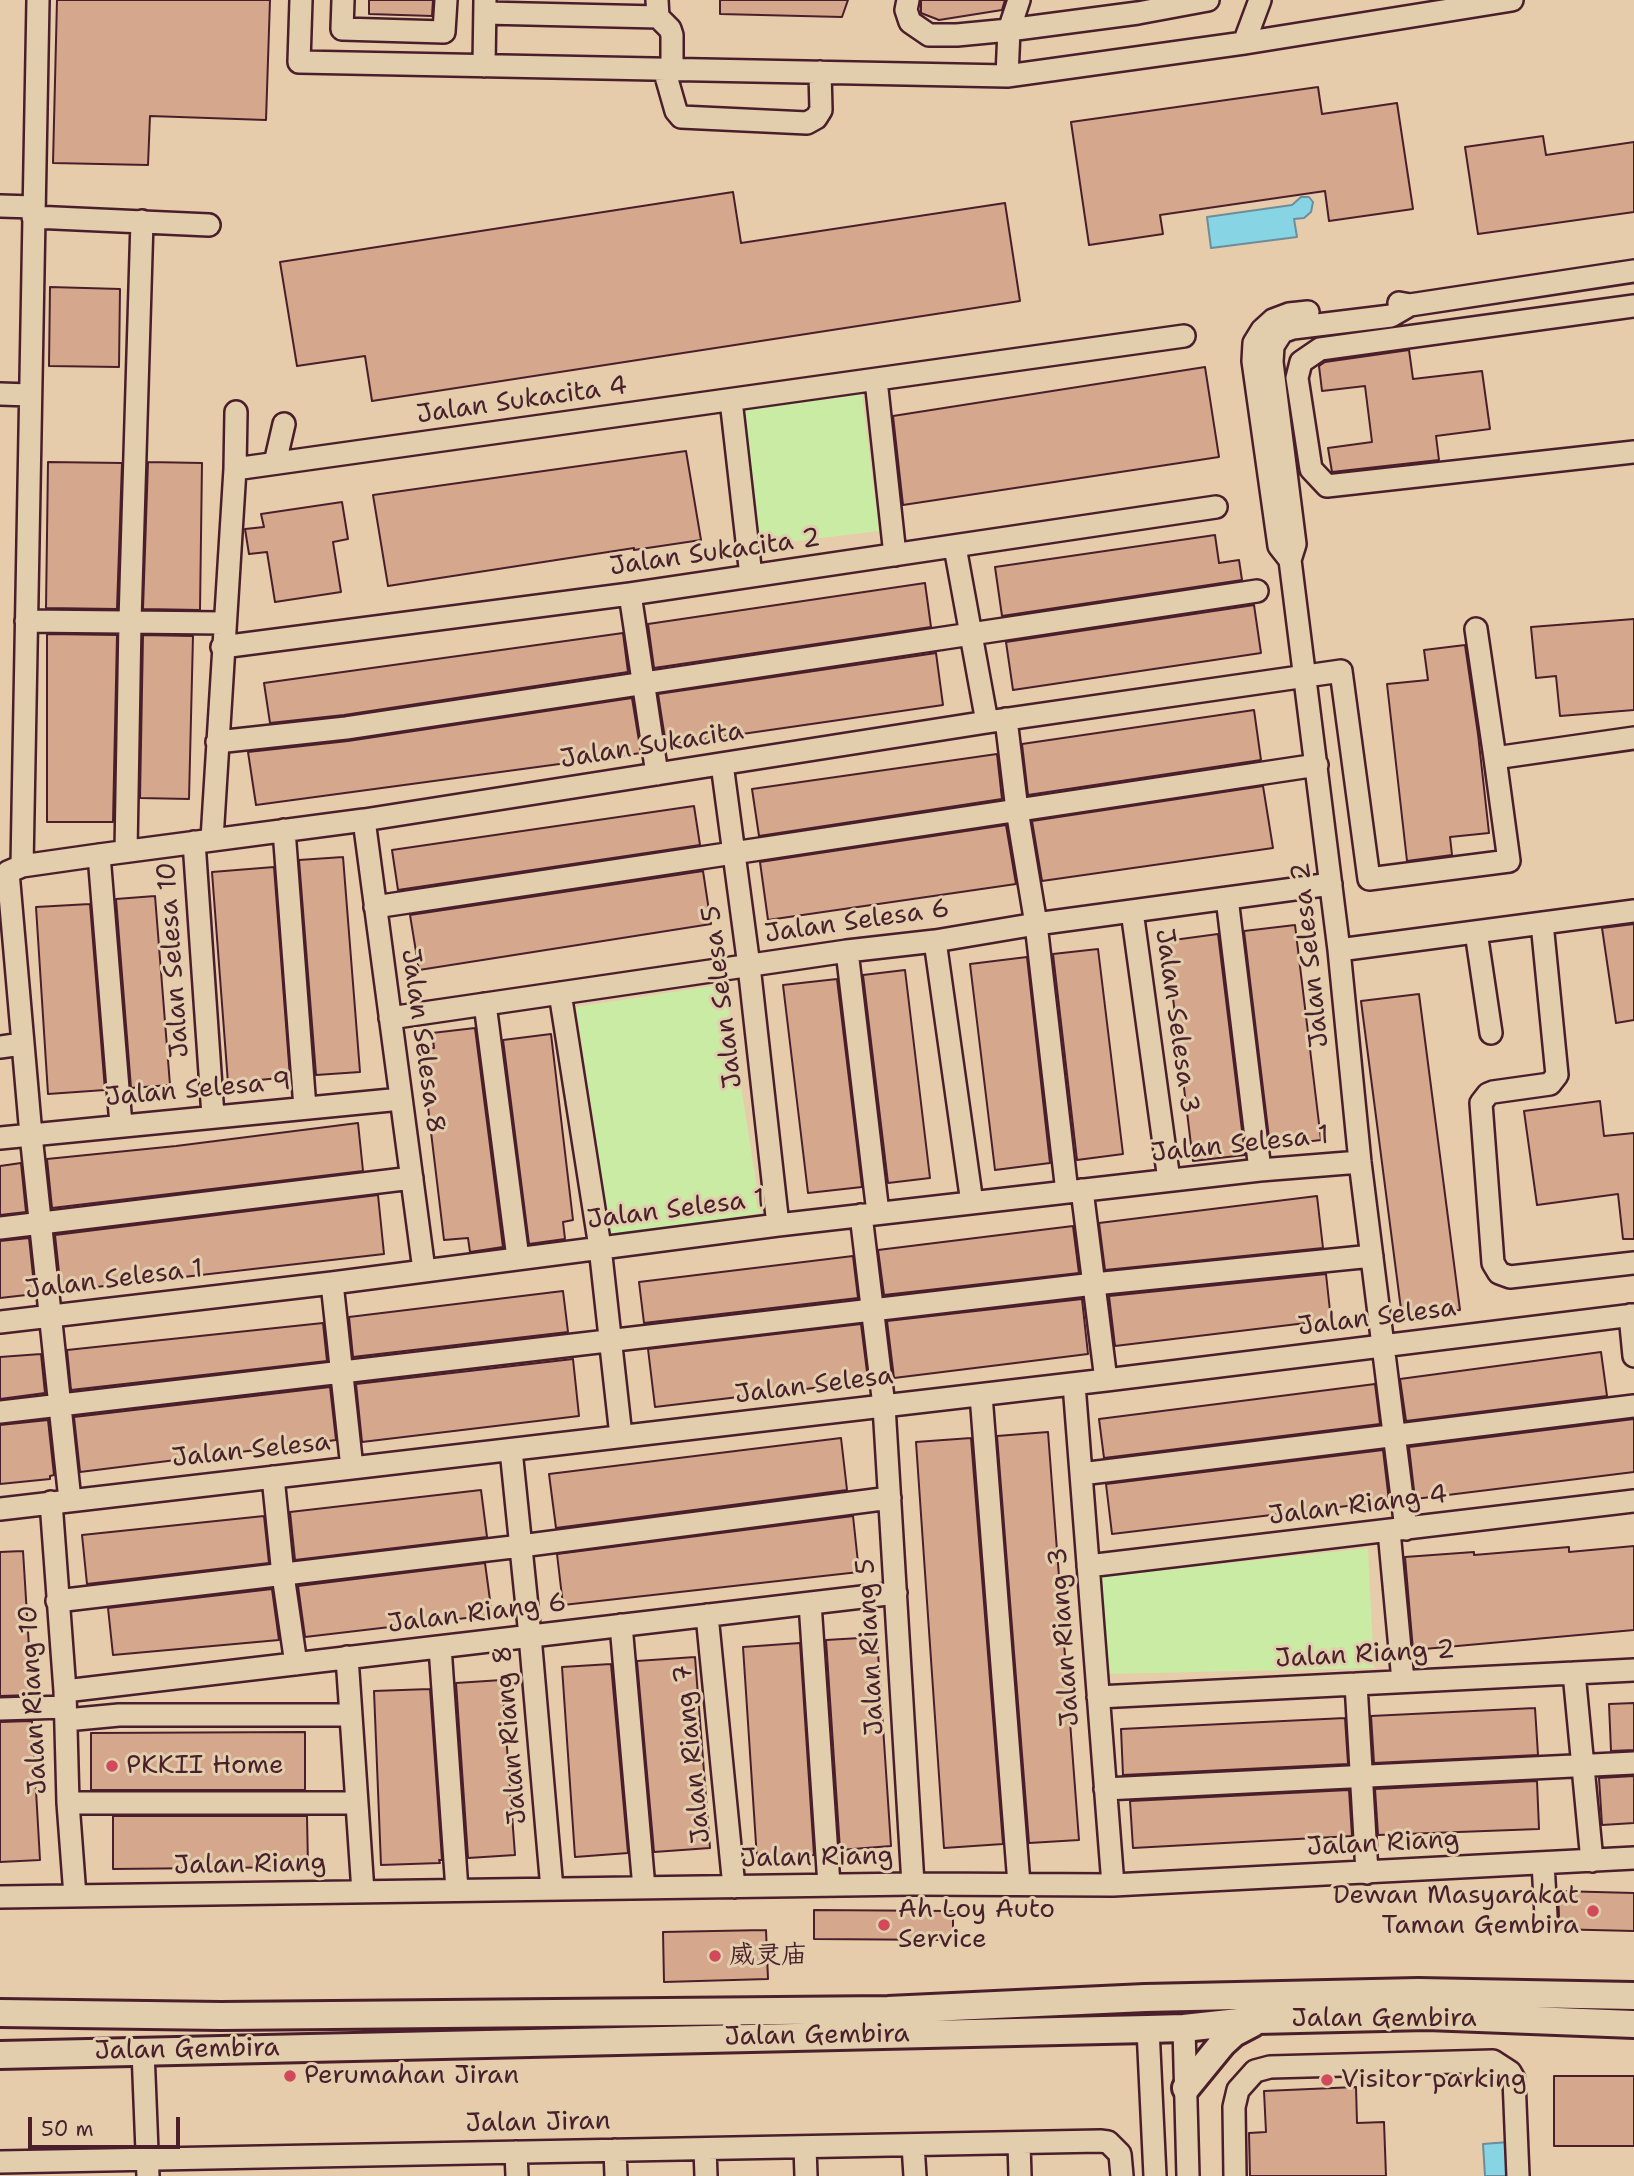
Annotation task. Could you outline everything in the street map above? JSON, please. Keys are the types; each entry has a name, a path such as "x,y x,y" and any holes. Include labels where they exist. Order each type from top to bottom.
{"main road":[{"name":"Jalan Gembira","path":"1165,2011 1191,1996 1418,1992 1634,1996"},
{"name":"Jalan Gembira","path":"4,2012 221,2016 888,2010 1165,2011 1257,2020 1427,2016 1634,2024"},
{"path":"1148,2029 1153,2019 1165,2011"},
{"path":"1186,2088 1222,2044 1257,2020"},
{"name":"Jalan Gembira","path":"0,2055 1148,2029"}],"street":[{"name":"Jalan Riang 10","path":"38,0 26,621 15,869 7,949 22,1044 60,1405 61,1501 57,1601 75,1896"},
{"path":"301,0 299,62 1007,76 1244,43 1512,0"},
{"path":"343,0 342,29 444,32 446,0"},
{"path":"908,0 906,10 909,22 929,35 1009,30 1140,7 1208,0"},
{"path":"1007,76 1009,30 1019,0"},
{"path":"1244,43 1260,0"},
{"path":"484,66 485,7 657,9 670,29 668,69 676,111 681,117 807,123 816,118 821,110 820,72"},
{"path":"0,206 34,212 209,225"},
{"path":"126,851 142,221"},
{"name":"Jalan Selesa 2","path":"1403,1681 1395,1437 1360,1162 1326,840 1290,559 1295,544 1272,362 1273,346 1282,332 1293,328 1391,316 1410,305 1634,271"},
{"path":"1634,306 1320,349 1301,362 1297,378 1311,469 1327,486 1634,452"},
{"name":"Jalan Sukacita 4","path":"235,469 1184,336"},
{"path":"876,380 895,555"},
{"path":"0,394 30,396"},
{"path":"731,400 751,576"},
{"path":"203,841 217,742 235,469 236,412"},
{"path":"275,463 284,424"},
{"name":"Jalan Sukacita 2","path":"222,647 630,594 1216,507"},
{"path":"955,547 971,634 996,720 1017,810 1074,1191 1094,1283 1106,1380"},
{"path":"217,742 346,728 1257,591"},
{"path":"630,594 657,774"},
{"path":"26,621 224,623"},
{"path":"1326,840 1363,835 1369,879 1509,861 1476,629"},
{"name":"Jalan Sukacita","path":"15,869 126,851 364,820 996,720 1342,671 1363,835"},
{"path":"1495,758 1634,738"},
{"name":"Jalan Selesa 5","path":"722,764 749,966 778,1225"},
{"path":"376,907 1317,765"},
{"name":"Jalan Selesa 8","path":"364,820 424,1270"},
{"path":"284,830 305,1108"},
{"name":"Jalan Selesa 10","path":"203,841 213,1116"},
{"path":"99,855 121,1125"},
{"name":"Jalan Selesa 6","path":"390,1018 1331,884"},
{"path":"1227,898 1260,1170"},
{"name":"Jalan Selesa 3","path":"1132,911 1169,1180"},
{"path":"1339,950 1634,911"},
{"path":"1542,923 1557,1075 1550,1084 1488,1094 1481,1103 1493,1263 1499,1273 1510,1277 1634,1263"},
{"path":"1476,933 1491,1033"},
{"path":"935,941 972,1203"},
{"name":"Jalan Riang 5","path":"847,951 870,1214 873,1310 884,1406 913,1884"},
{"path":"560,993 600,1247 621,1436"},
{"path":"485,1004 518,1258"},
{"path":"0,1046 22,1044"},
{"name":"Jalan Selesa 9","path":"0,1138 401,1099"},
{"name":"Jalan Selesa 1","path":"0,1322 332,1283 870,1214 1260,1170 1360,1162"},
{"path":"0,1228 412,1178"},
{"path":"0,1412 1094,1283 1372,1256"},
{"path":"332,1283 352,1468"},
{"path":"1632,1315 1634,1356"},
{"name":"Jalan Selesa","path":"0,1509 1074,1384 1632,1315"},
{"name":"Jalan Riang 3","path":"1074,1384 1113,1885"},
{"path":"981,1395 1020,1884"},
{"path":"1081,1474 1634,1406"},
{"name":"Jalan Riang 8","path":"511,1450 552,1889"},
{"path":"273,1477 296,1664"},
{"path":"57,1601 521,1546 890,1498"},
{"name":"Jalan Riang 4","path":"1088,1566 1634,1502"},
{"name":"Jalan Riang 6","path":"65,1706 347,1657 896,1593"},
{"path":"810,1603 829,1885"},
{"name":"Jalan Riang 7","path":"707,1615 734,1887"},
{"path":"621,1625 644,1888"},
{"path":"440,1647 457,1890"},
{"path":"347,1657 363,1892"},
{"name":"Jalan Riang 2","path":"1098,1697 1634,1670"},
{"path":"1574,1673 1591,1861"},
{"path":"1356,1684 1367,1873"},
{"path":"0,1709 65,1706 119,1715 351,1715"},
{"path":"1105,1789 1634,1763"},
{"path":"68,1803 357,1803"},
{"name":"Jalan Riang","path":"0,1897 913,1884 1113,1885 1634,1858"},
{"path":"1543,1863 1546,1916"},
{"path":"1165,2011 1186,2088 1188,2176"},
{"path":"1148,2029 1155,2176"},
{"path":"143,2051 148,2167"},
{"path":"1235,2176 1234,2107 1238,2090 1255,2071 1269,2067 1493,2061 1510,2072 1514,2079 1518,2176"},
{"name":"Jalan Jiran","path":"0,2162 148,2167 516,2152 1100,2141 1108,2142 1120,2154 1122,2176"},
{"path":"1019,2143 1020,2176"},
{"path":"913,2145 915,2176"},
{"path":"805,2147 806,2176"},
{"path":"705,2149 706,2176"},
{"path":"615,2150 616,2176"},
{"path":"516,2152 517,2176"}],"green space":[{"path":"862,394 879,531 756,546 739,410"},
{"path":"725,984 761,1213 611,1236 576,1007"},
{"path":"1368,1548 1374,1668 1105,1674 1101,1577"}],"water":[{"path":"1301,197 1309,197 1313,202 1311,212 1304,218 1294,219 1297,237 1211,248 1207,217 1292,205"},
{"path":"1509,2142 1511,2176 1485,2176 1483,2144"}],"building":[{"path":"57,0 270,0 266,120 150,116 148,165 53,163"},
{"path":"369,0 433,0 432,16 369,14"},
{"path":"720,0 848,0 842,17 720,14"},
{"path":"921,0 1005,0 1002,10 939,20 921,13"},
{"path":"1318,87 1322,114 1397,103 1413,209 1329,221 1325,191 1160,215 1163,234 1089,245 1071,122"},
{"path":"1543,136 1546,155 1634,142 1634,212 1478,234 1465,147"},
{"path":"733,192 741,243 1005,203 1020,301 372,401 365,356 297,366 280,262"},
{"path":"50,287 120,289 119,367 49,366"},
{"path":"1409,350 1413,379 1482,371 1490,429 1436,436 1439,460 1332,472 1328,448 1372,442 1365,386 1322,391 1319,366 1325,362"},
{"path":"1205,367 1219,457 903,505 893,416"},
{"path":"686,451 701,540 388,586 373,495"},
{"path":"48,462 122,463 117,609 46,608"},
{"path":"148,462 202,463 200,610 143,609"},
{"path":"342,502 348,539 333,542 341,592 275,602 267,552 249,554 245,529 264,527 261,514"},
{"path":"1215,535 1219,563 1239,560 1242,580 1002,616 995,567"},
{"path":"925,583 931,627 654,668 648,624"},
{"path":"1254,605 1261,653 1013,690 1006,642"},
{"path":"1634,619 1634,710 1560,716 1556,676 1536,678 1531,627"},
{"path":"623,633 628,672 344,715 270,723 264,683"},
{"path":"47,634 117,635 113,822 47,822"},
{"path":"143,635 193,636 189,799 140,798"},
{"path":"1465,645 1489,833 1450,837 1452,855 1407,861 1387,684 1428,680 1424,650"},
{"path":"936,653 943,705 666,745 658,694"},
{"path":"632,698 641,753 256,805 248,752 348,741"},
{"path":"1254,710 1261,760 1028,795 1022,744"},
{"path":"997,754 1002,799 759,836 752,789"},
{"path":"1263,786 1273,848 1042,881 1032,821"},
{"path":"694,806 700,845 398,890 392,850"},
{"path":"1006,825 1016,884 768,920 760,862"},
{"path":"343,857 360,1072 316,1075 299,860"},
{"path":"274,867 290,1077 228,1083 212,872"},
{"path":"703,871 711,924 419,970 410,915"},
{"path":"155,896 170,1085 131,1088 116,899"},
{"path":"90,904 105,1090 48,1094 36,907"},
{"path":"1634,924 1634,1020 1616,1023 1602,928"},
{"path":"1295,925 1321,1140 1270,1146 1244,931"},
{"path":"1218,934 1245,1155 1193,1161 1166,941"},
{"path":"1098,949 1123,1154 1077,1160 1053,954"},
{"path":"1027,957 1050,1163 995,1170 970,964"},
{"path":"905,970 930,1178 888,1183 863,975"},
{"path":"837,979 862,1187 808,1193 783,985"},
{"path":"1419,994 1460,1310 1402,1317 1361,1001"},
{"path":"475,1028 503,1247 470,1252 468,1238 444,1240 421,1049 434,1048 432,1033"},
{"path":"551,1034 573,1220 563,1222 565,1239 529,1244 503,1040"},
{"path":"1600,1101 1604,1136 1634,1133 1634,1239 1623,1239 1618,1194 1537,1205 1524,1111"},
{"path":"358,1123 363,1171 52,1208 47,1159"},
{"path":"21,1163 26,1212 0,1215 0,1166"},
{"path":"378,1195 384,1254 61,1291 55,1235"},
{"path":"1317,1196 1323,1248 1105,1270 1099,1223"},
{"path":"1073,1226 1079,1273 884,1295 878,1250"},
{"path":"29,1238 35,1294 0,1298 0,1241"},
{"path":"853,1256 858,1298 644,1323 639,1282"},
{"path":"1326,1274 1331,1320 1115,1346 1109,1296"},
{"path":"563,1291 568,1332 353,1357 349,1317"},
{"path":"1082,1299 1088,1354 894,1378 887,1321"},
{"path":"323,1323 327,1361 71,1390 67,1350"},
{"path":"861,1324 868,1380 864,1382 655,1407 648,1349"},
{"path":"1601,1352 1607,1396 1406,1421 1400,1379"},
{"path":"41,1354 45,1393 0,1399 0,1357"},
{"path":"573,1359 579,1416 362,1442 356,1384"},
{"path":"1375,1384 1380,1424 1104,1458 1099,1419"},
{"path":"330,1387 336,1440 80,1472 74,1417"},
{"path":"1634,1419 1634,1472 1415,1499 1409,1447"},
{"path":"48,1420 54,1475 50,1476 50,1479 0,1484 0,1425"},
{"path":"1048,1432 1079,1840 1029,1843 997,1436"},
{"path":"841,1438 847,1490 556,1528 549,1474"},
{"path":"971,1438 1003,1844 944,1848 916,1442"},
{"path":"1383,1450 1389,1501 1112,1534 1106,1484"},
{"path":"481,1490 487,1537 295,1560 290,1512"},
{"path":"264,1516 269,1563 87,1584 82,1535"},
{"path":"853,1516 859,1572 563,1605 557,1554"},
{"path":"1634,1546 1634,1630 1413,1650 1405,1557 1474,1552 1474,1555 1569,1547 1569,1552"},
{"path":"23,1551 32,1695 0,1696 0,1552"},
{"path":"485,1563 492,1615 305,1637 298,1586"},
{"path":"272,1589 279,1640 113,1655 108,1608"},
{"path":"877,1637 891,1846 840,1850 826,1640"},
{"path":"800,1643 814,1855 757,1859 743,1647"},
{"path":"695,1657 710,1848 654,1852 637,1661"},
{"path":"611,1664 628,1853 575,1857 562,1667"},
{"path":"502,1680 515,1855 468,1858 456,1683"},
{"path":"430,1689 442,1860 439,1860 440,1863 381,1865 374,1691"},
{"path":"1634,1703 1634,1750 1611,1751 1609,1704"},
{"path":"1535,1708 1538,1755 1374,1763 1371,1716"},
{"path":"1345,1718 1348,1764 1123,1775 1121,1729"},
{"path":"32,1721 40,1860 0,1862 0,1722"},
{"path":"305,1732 305,1790 91,1790 91,1733"},
{"path":"1634,1776 1634,1823 1602,1825 1599,1778"},
{"path":"1537,1781 1539,1829 1378,1835 1375,1789"},
{"path":"1349,1790 1352,1836 1133,1848 1130,1801"},
{"path":"113,1816 307,1816 308,1867 113,1869"},
{"name":"Dewan Masyarakat Taman Gembira","path":"1558,1891 1634,1893 1634,1931 1551,1929 1559,1916"},
{"name":"Ah Loy Auto Service","path":"814,1910 953,1911 953,1940 814,1939"},
{"name":"威灵庙","path":"766,1930 768,1979 664,1982 663,1932"},
{"path":"1554,2076 1634,2076 1634,2146 1554,2146"},
{"path":"1356,2087 1357,2123 1384,2122 1386,2176 1250,2176 1249,2133 1266,2132 1264,2091"}],"place":[{"name":"PKKII Home","path":"112,1766"},
{"name":"Dewan Masyarakat Taman Gembira","path":"1593,1911"},
{"name":"Ah Loy Auto Service","path":"884,1925"},
{"name":"威灵庙","path":"715,1956"},
{"name":"Perumahan Jiran","path":"290,2076"},
{"name":"Visitor parking","path":"1327,2080"}]}
